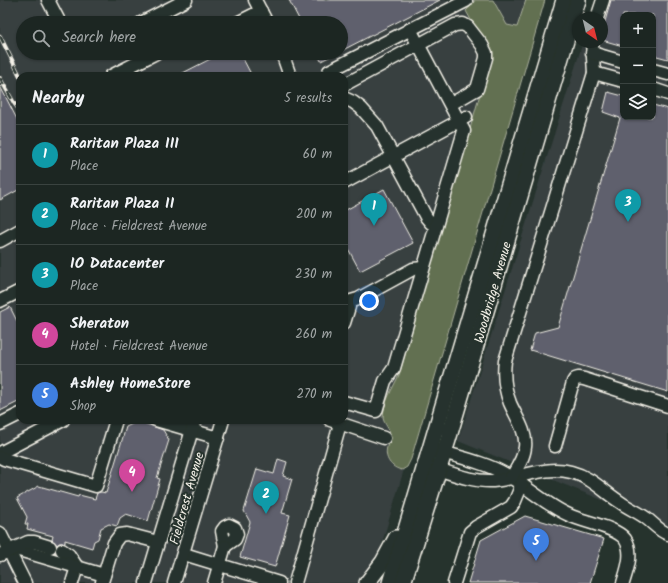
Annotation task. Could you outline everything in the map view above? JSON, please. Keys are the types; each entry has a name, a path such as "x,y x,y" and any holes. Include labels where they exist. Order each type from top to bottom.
{"main road":[{"name":"Woodbridge Avenue","path":"437,451 564,0"},
{"name":"Woodbridge Avenue","path":"403,583 432,467 578,0"},
{"name":"Woodbridge Avenue","path":"390,583 420,482 432,467"},
{"path":"367,583 392,548 407,516 420,482"}],"street":[{"path":"48,0 56,16"},
{"path":"155,16 186,0"},
{"path":"335,71 466,0"},
{"path":"599,12 603,0"},
{"path":"245,16 258,5 264,16"},
{"path":"348,83 455,25 460,24 468,28 485,50 486,58 477,88 451,104"},
{"path":"348,403 376,411 385,381 394,368 464,131 463,119 451,104 410,29"},
{"path":"454,583 470,532 511,507 515,502 516,481 526,441 506,390 503,371 505,361 594,73 592,48 620,61"},
{"path":"120,72 143,60"},
{"path":"284,60 289,72"},
{"path":"656,71 668,74"},
{"path":"594,73 620,80"},
{"path":"656,90 668,94"},
{"path":"348,100 361,108 377,126 426,217 431,223 436,225"},
{"path":"348,181 463,119"},
{"path":"0,241 16,232"},
{"path":"348,302 358,299 411,270 423,268"},
{"path":"0,301 16,294"},
{"path":"555,446 575,379 584,379 668,406"},
{"path":"0,424 16,416"},
{"path":"0,452 55,424"},
{"path":"0,457 96,486 115,424"},
{"name":"Fieldcrest Avenue","path":"174,583 184,554 222,424"},
{"path":"295,583 335,424"},
{"path":"341,424 384,438"},
{"path":"146,583 193,425 218,438"},
{"path":"437,451 491,467 516,481 568,515 613,530 624,538 628,547 629,559 623,583"},
{"path":"432,467 484,480 516,481 533,473 559,470 570,472 592,480 619,502 644,516 668,534"},
{"path":"0,533 4,553 26,583"},
{"path":"4,553 19,550 77,567 103,579 114,543 120,535 127,534 158,542"},
{"path":"4,553 22,544 31,542 50,547"},
{"path":"214,583 225,546"},
{"path":"62,550 69,555 77,567"},
{"path":"184,554 279,583"},
{"path":"72,583 77,567"}],"shaded area":[{"path":"0,0 527,0 537,25 370,583 0,583"},
{"path":"596,0 668,0 668,527 458,441 581,48 608,48 608,12 592,12"}],"green space":[{"path":"474,0 493,0 507,25 517,27 526,0 545,0 411,459 407,467 402,470 392,465 388,459 386,451 390,435 383,418 383,412 399,375 491,56 466,11"}],"building":[{"path":"289,0 440,0 348,47 348,16 297,16"},
{"path":"611,0 668,0 668,59 656,56 656,12 620,12 620,45 608,42 608,12"},
{"path":"208,60 244,60 250,72 185,72"},
{"path":"0,86 16,117 16,191 0,200"},
{"path":"608,92 620,95 620,118 603,112"},
{"path":"656,106 668,109 668,392 530,350 535,333 558,327 620,118 620,120 656,120"},
{"path":"384,189 413,243 360,271 348,248 348,209"},
{"path":"10,307 16,319 16,403 0,411 0,312"},
{"path":"132,424 146,424 163,430 169,440 157,478 160,479 148,521 126,514 120,518 117,526 109,524 101,528 98,539 94,541 92,548 65,540 65,543 59,543 57,545 52,540 53,536 27,529 28,524 25,524 27,517 17,498 39,486 78,497 79,495 95,499 97,493 106,493 126,427"},
{"path":"278,459 287,462 283,476 292,479 282,513 290,515 275,567 240,557 250,522 244,511 257,469 274,474"},
{"path":"525,516 604,539 590,583 468,583 481,540"}],"railway":[{"path":"0,36 18,72"},
{"path":"0,78 16,106"}],"place":[{"name":"IO Datacenter","path":"628,222"},
{"name":"Raritan Plaza III","path":"374,226"},
{"name":"Sheraton","path":"132,492"},
{"name":"Raritan Plaza II","path":"266,514"},
{"name":"Ashley HomeStore","path":"536,561"}]}
